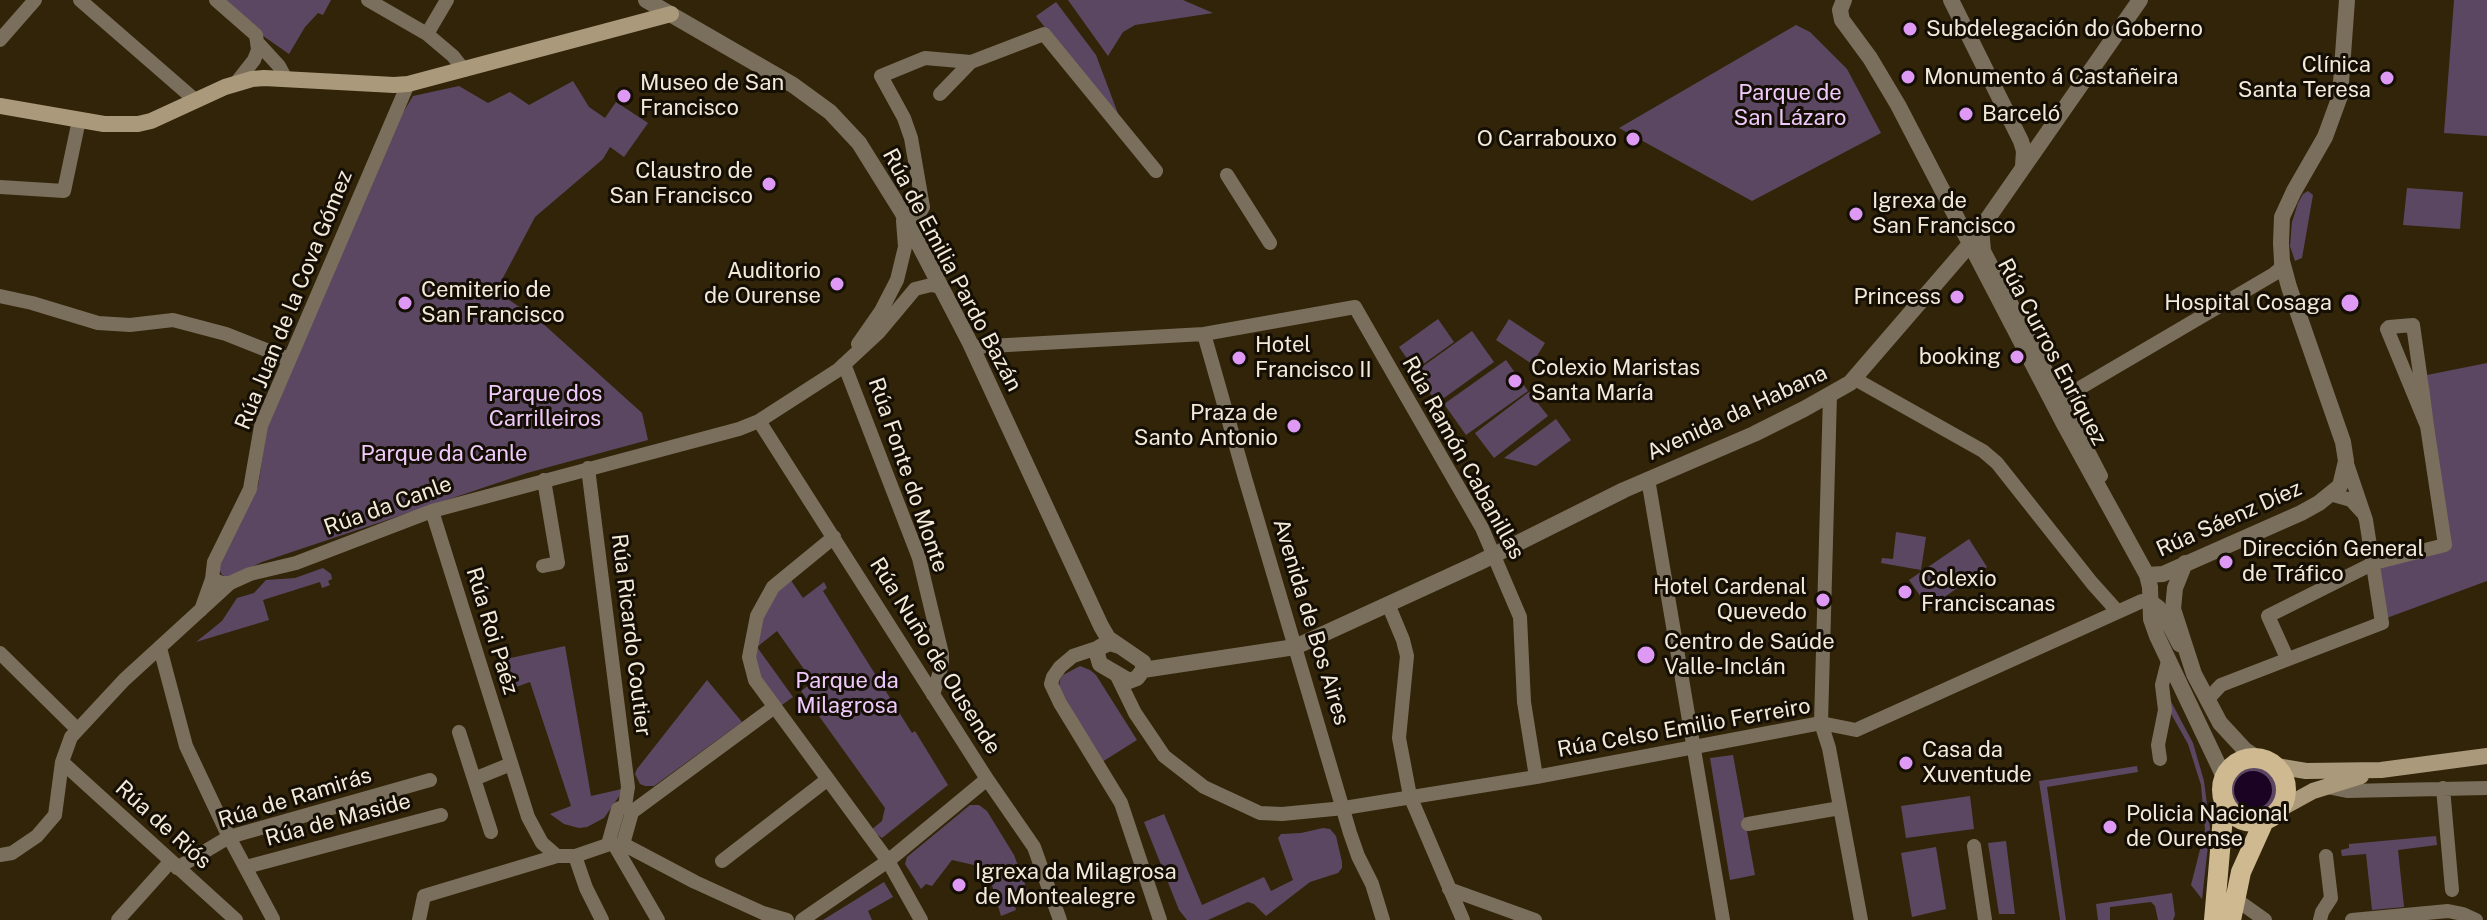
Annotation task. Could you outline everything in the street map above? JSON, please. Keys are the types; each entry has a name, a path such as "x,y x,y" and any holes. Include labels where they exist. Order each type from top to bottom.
{"main road":[{"path":"0,106 79,120 138,124 236,83 264,78 408,84 671,14"},
{"path":"2227,908 2222,795 2224,777 2234,765 2248,758 2306,771 2381,770 2487,756"},
{"path":"2266,762 2286,786 2282,808"},
{"path":"2227,908 2264,821 2299,798 2381,770"},
{"path":"2224,805 2240,819 2264,821"}],"street":[{"path":"0,40 35,0"},
{"path":"80,0 195,100"},
{"path":"216,0 256,38 286,79"},
{"path":"368,0 427,34 464,70"},
{"path":"427,34 447,0"},
{"name":"Rúa de Emilia Pardo Bazán","path":"646,0 793,85 830,112 859,143 902,212 972,347 1108,638 1106,650 1116,674 1129,681 1145,669 1106,650"},
{"name":"Rúa Curros Enríquez","path":"1844,0 1840,10 1846,26 1870,58 1908,125 2149,575 2151,619 2224,777"},
{"path":"1951,0 2021,141 2023,168"},
{"name":"Avenida da Habana","path":"1145,669 1295,647 1495,555 1648,479 1754,434 1855,379 1970,244 2140,0"},
{"path":"2207,700 2221,685 2382,623 2366,520 2346,461 2343,442 2281,271 2282,217 2325,137 2340,96 2347,0"},
{"path":"940,94 971,62 1044,34 1156,171"},
{"path":"236,83 254,60 258,50 256,38"},
{"path":"910,230 923,207 911,138 904,118 881,76 925,58 971,62"},
{"name":"Rúa Juan de la Cova Gómez","path":"201,610 212,579 214,562 250,489 261,426 408,84"},
{"path":"0,187 64,191 79,120"},
{"path":"1227,175 1270,243"},
{"name":"Rúa da Canle","path":"844,364 881,311 897,280 905,247 902,212"},
{"path":"1982,227 1984,251 2060,404 2073,392 2281,271"},
{"path":"901,262 920,253 924,255"},
{"name":"Rúa da Canle","path":"230,583 250,574 296,563 432,511 739,429 759,421 838,370 879,332 915,289 931,285 941,287"},
{"path":"0,296 98,323 130,325 173,320 226,334 289,359"},
{"name":"Rúa Ramón Cabanillas","path":"1204,334 1355,307 1495,555 1520,617 1524,702 1536,777"},
{"path":"2287,658 2268,616 2374,563 2445,545 2413,325 2389,327 2387,329 2427,426"},
{"path":"972,347 1204,334"},
{"name":"Avenida de Bos Aires","path":"1204,334 1358,856 1372,884 1383,920"},
{"name":"Rúa Fonte do Monte","path":"844,364 919,558 942,654 933,695"},
{"path":"1855,379 1983,451 1997,463 2118,612"},
{"path":"1830,395 1821,723 1829,748 1861,920"},
{"name":"Rúa Nuño de Ousende","path":"759,421 1036,851 1060,920"},
{"name":"Rúa Sáenz Díez","path":"2149,575 2163,574 2311,508 2340,486 2346,461"},
{"name":"Rúa Ricardo Coutier","path":"588,468 628,787 628,809 616,845"},
{"path":"1648,479 1723,920"},
{"path":"543,566 558,563 544,480"},
{"path":"2330,494 2351,500 2366,520"},
{"name":"Rúa Roi Paéz","path":"432,511 528,817 542,843 557,856"},
{"path":"834,537 773,587 757,616 749,657 755,680 773,708 888,861 921,920"},
{"path":"2185,563 2175,588 2173,609 2194,674"},
{"path":"2149,575 2166,618 2207,700 2229,734 2266,762"},
{"path":"212,579 230,583"},
{"path":"0,855 12,853 37,836 55,815 62,762 77,729 124,680 230,583"},
{"name":"Rúa Celso Emilio Ferreiro","path":"1116,674 1131,705 1164,756 1204,787 1260,813 1282,814 1344,808 1536,777 1821,723 1856,730 2142,601 2151,601"},
{"path":"2151,601 2166,618"},
{"path":"1388,604 1407,656 1399,738 1410,796 1463,920"},
{"name":"Rúa de Maside","path":"160,648 186,746 229,837 273,919"},
{"path":"1106,650 1073,656 1060,667 1051,684 1121,803 1160,920"},
{"path":"0,653 77,729"},
{"path":"2160,759 2158,745 2165,710 2162,685 2168,661"},
{"path":"1131,705 1145,669"},
{"path":"628,809 773,708"},
{"path":"459,732 491,832"},
{"name":"Rúa de Riós","path":"62,762 236,920"},
{"path":"474,779 511,764"},
{"path":"722,861 828,779"},
{"path":"802,920 888,861 987,779"},
{"name":"Rúa de Ramirás","path":"118,920 174,865 229,837 430,780"},
{"path":"2327,787 2347,791 2487,788"},
{"path":"2443,788 2452,890"},
{"path":"1748,824 1840,808"},
{"name":"Rúa de Maside","path":"246,867 441,815"},
{"path":"419,920 424,896 557,856 575,856 616,845 763,913 787,920"},
{"path":"616,845 658,920"},
{"path":"1974,846 1985,920"},
{"path":"575,856 602,920"},
{"path":"2320,920 2332,894 2326,856"},
{"path":"1449,889 1535,920"},
{"path":"2227,908 2240,920"},
{"path":"2203,920 2227,908 2265,920"},
{"path":"2352,920 2448,911 2476,920"}],"green space":[{"path":"220,0 331,0 323,15 318,13 305,27 289,54"},
{"path":"1068,0 1183,0 1213,13 1135,25 1123,32 1108,56"},
{"path":"2454,0 2487,0 2487,136 2444,133"},
{"path":"1056,2 1096,55 1123,127 1036,16"},
{"name":"Parque de San Lázaro","path":"1796,25 1810,32 1847,69 1881,133 1752,201 1619,128"},
{"name":"Cemiterio de San Francisco","path":"573,81 589,107 605,118 616,102 648,123 624,157 610,147 603,159 535,217 496,291 540,321 642,413 648,440 527,473 262,562 229,578 222,575 219,569 221,557 258,486 267,429 395,126 413,96 459,86 488,103 510,92 529,105"},
{"path":"2407,188 2463,192 2460,229 2403,225"},
{"path":"2308,191 2313,195 2302,258 2295,261 2290,246 2292,222 2298,203"},
{"path":"1438,319 1454,342 1415,370 1399,347"},
{"path":"1509,319 1545,343 1532,364 1496,340"},
{"path":"1472,331 1494,362 1437,403 1415,372"},
{"path":"1506,360 1528,391 1466,435 1444,404"},
{"path":"2487,363 2487,581 2384,619 2377,566 2447,545 2427,375"},
{"path":"1529,392 1548,416 1494,458 1475,433"},
{"path":"1556,419 1571,440 1536,466 1504,458"},
{"path":"1896,532 1926,537 1921,570 1881,563 1882,558 1893,559"},
{"path":"1969,539 1987,567 1929,608 1909,580"},
{"path":"323,568 331,574 330,585 322,588 320,582 263,600 269,620 196,642 222,621 237,598 254,593 266,580 295,578"},
{"name":"Parque da Milagrosa","path":"790,579 803,598 824,582 827,588 823,591 948,785 882,838 871,830 882,821 885,808 801,691 813,682 777,631 757,647 793,697 779,707 755,670 755,634 773,597"},
{"path":"565,646 591,796 622,789 604,818 579,828 564,824 550,814 571,806 530,682 516,687 506,659"},
{"path":"1080,666 1096,675 1137,740 1102,762 1059,687 1063,675"},
{"path":"707,680 742,722 654,786 640,784 635,774 637,769"},
{"path":"2167,694 2193,743 2204,781 2210,828 2202,899 2191,885 2205,830 2201,785 2188,744 2170,712"},
{"path":"1733,755 1755,875 1730,880 1710,758"},
{"path":"2253,765 2271,772 2278,790 2271,808 2253,815 2235,808 2228,790 2235,772"},
{"path":"2137,766 2138,772 2047,787 2066,920 2060,920 2039,781"},
{"path":"1970,796 1974,829 1906,838 1901,806"},
{"path":"970,805 979,805 987,811 1014,855 1031,900 1001,916 987,868 952,860 932,886 926,884 921,889 905,864 907,857"},
{"path":"1164,814 1202,905 1264,877 1271,891 1293,880 1278,838 1281,834 1330,829 1336,836 1342,868 1338,873 1310,882 1266,916 1248,902 1208,920 1187,920 1179,910 1144,822"},
{"path":"2436,836 2437,845 2398,850 2404,907 2372,910 2366,854 2342,856 2341,850 2349,848 2349,844"},
{"path":"2006,841 2015,914 1999,914 1988,843"},
{"path":"1936,847 1946,909 1912,917 1901,853"},
{"path":"884,882 893,897 868,911 872,920 823,920"},
{"path":"2172,893 2173,920 2158,920 2151,902 2110,907 2110,920 2098,920 2096,904"}],"shaded area":[{"path":"2253,771 2266,777 2272,790 2266,803 2253,809 2240,803 2234,790 2240,777"}],"place":[{"name":"Subdelegación do Goberno","path":"1910,29"},
{"name":"Monumento á Castañeira","path":"1908,77"},
{"name":"Clínica Santa Teresa","path":"2387,78"},
{"name":"Museo de San Francisco","path":"624,96"},
{"name":"Barceló","path":"1966,114"},
{"name":"O Carrabouxo","path":"1633,139"},
{"name":"Claustro de San Francisco","path":"769,184"},
{"name":"Igrexa de San Francisco","path":"1856,214"},
{"name":"Auditorio de Ourense","path":"837,284"},
{"name":"Princess","path":"1957,297"},
{"name":"Cemiterio de San Francisco","path":"405,303"},
{"name":"Hospital Cosaga","path":"2350,303"},
{"name":"booking","path":"2017,357"},
{"name":"Hotel Francisco II","path":"1239,358"},
{"name":"Colexio Maristas Santa María","path":"1515,381"},
{"name":"Praza de Santo Antonio","path":"1294,426"},
{"name":"Dirección General de Tráfico","path":"2226,562"},
{"name":"Colexio Franciscanas","path":"1905,592"},
{"name":"Hotel Cardenal Quevedo","path":"1823,600"},
{"name":"Centro de Saúde Valle-Inclán","path":"1646,655"},
{"name":"Casa da Xuventude","path":"1906,763"},
{"name":"Policia Nacional de Ourense","path":"2110,827"},
{"name":"Igrexa da Milagrosa de Montealegre","path":"959,885"}],"park label":[{"name":"Parque dos Carrilleiros","path":"545,406"},
{"name":"Parque da Canle","path":"444,454"}]}
